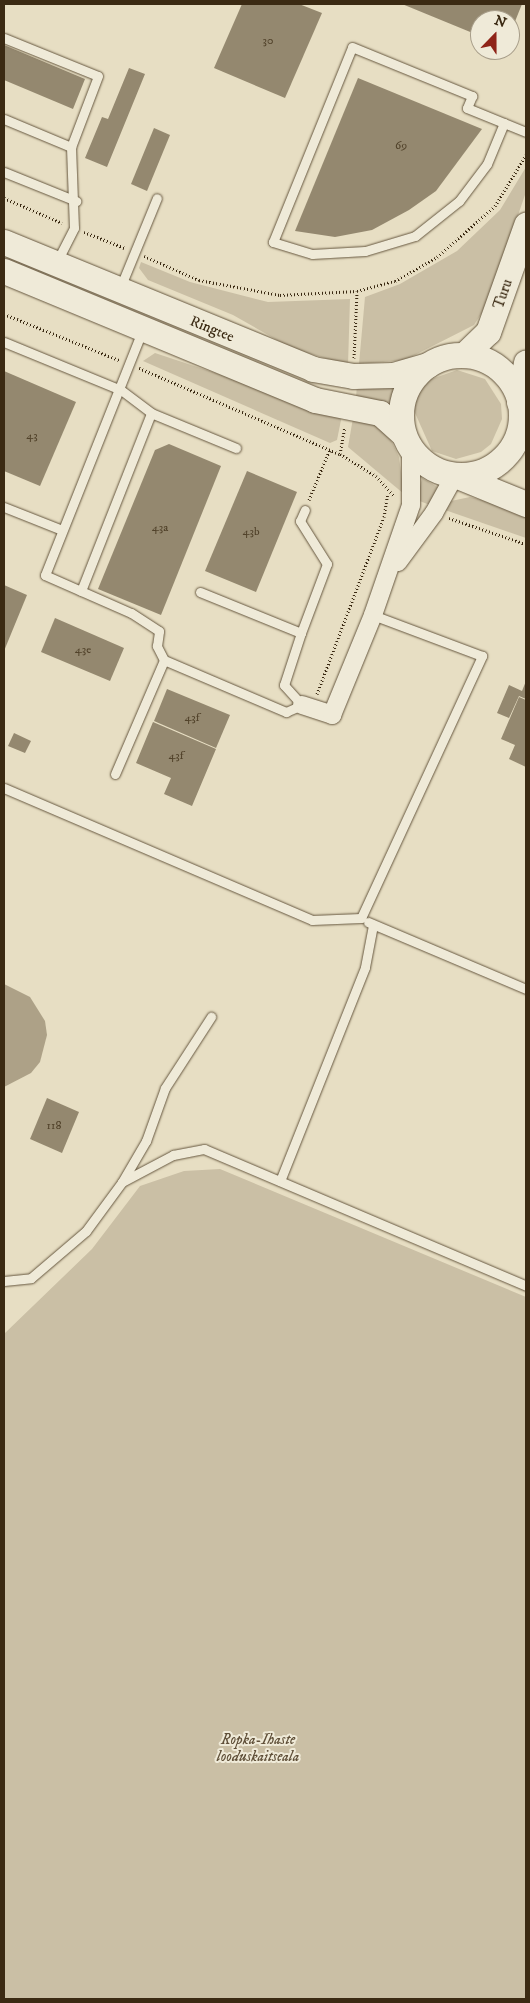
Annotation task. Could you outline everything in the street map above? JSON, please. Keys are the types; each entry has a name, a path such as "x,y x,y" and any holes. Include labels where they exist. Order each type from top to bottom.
{"main road":[{"name":"Turu","path":"464,355 488,332 526,225"},
{"name":"Ringtee","path":"4,242 119,291 313,369 373,376 428,365"},
{"name":"Ringtee","path":"4,272 315,400 380,413 407,442"},
{"path":"519,402 499,370 464,355 428,365 404,395 407,442 430,466 526,504"},
{"path":"455,475 491,467 521,449 519,402 526,363"}],"street":[{"path":"307,706 332,715 373,614 411,505 407,442"},
{"path":"387,576 434,513 455,475"}],"lane":[{"path":"4,38 98,76 70,147 76,201 74,228 56,264"},
{"path":"504,123 487,164 459,201 415,236 365,251 321,254 273,242 352,47 472,96 467,108 504,123 526,132"},
{"path":"4,119 70,147"},
{"path":"4,172 76,201"},
{"path":"119,291 157,198"},
{"path":"142,329 121,390 45,575 81,591 159,631 157,646 164,660 286,712 307,706"},
{"path":"4,342 121,390 151,413 236,448"},
{"path":"81,591 151,413"},
{"path":"4,507 62,530"},
{"path":"305,510 300,521 327,564 284,685 307,706"},
{"path":"200,592 301,633"},
{"path":"361,918 482,656 373,614"},
{"path":"115,774 164,660"},
{"path":"4,788 312,920 361,918 373,925 526,990"},
{"path":"280,1181 365,967 373,925"},
{"path":"4,1281 31,1278 53,1264 86,1231 122,1182 146,1141 165,1088 211,1017"},
{"path":"122,1182 152,1164 192,1149 228,1158 526,1286"}],"path":[{"path":"354,362 357,291"},
{"path":"4,314 131,363 330,449 376,476 388,493 411,505"},
{"path":"340,454 347,419"},
{"path":"305,510 330,449"},
{"path":"307,706 384,517 388,493"},
{"path":"434,513 526,544"}],"green space":[{"path":"526,167 526,192 487,305 474,325 405,360 359,364 365,297 400,284 457,251 500,210"},
{"path":"141,262 190,282 268,302 350,299 348,365 291,348 233,315 148,280 139,268"},
{"path":"155,353 342,415 337,440 330,443 143,361"},
{"path":"457,370 485,379 501,404 502,419 491,444 481,452 456,459 432,451 411,404 429,380"},
{"path":"357,384 400,384 393,403 356,398"},
{"path":"353,418 379,425 390,438 399,457 404,494 348,447"},
{"path":"422,478 439,488 430,505 417,500"},
{"path":"470,497 526,512 526,538 445,510 451,501"},
{"name":"Ropka-Ihaste looduskaitseala","path":"220,1169 526,1297 526,1999 4,1999 4,1334 92,1249 140,1186 184,1171"}],"shaded area":[{"path":"4,984 30,997 45,1021 47,1035 40,1062 31,1073 4,1087"}],"building":[{"path":"242,4 299,4 322,13 285,98 214,68"},
{"path":"402,4 522,4 520,10 470,10 470,32"},
{"path":"4,45 85,79 73,109 4,80"},
{"path":"129,68 145,74 107,167 85,158 102,117 108,119"},
{"path":"358,78 482,129 436,191 409,210 372,230 335,237 295,231"},
{"path":"154,128 170,135 147,191 131,184"},
{"path":"4,371 76,402 40,486 4,471"},
{"path":"169,444 221,466 161,615 98,589 155,450"},
{"path":"247,471 297,492 256,592 205,571"},
{"path":"4,585 27,595 4,651"},
{"path":"55,618 124,648 110,681 41,652"},
{"path":"526,681 526,699 519,696 509,718 497,713 509,685 522,691"},
{"path":"167,689 230,715 216,748 154,721"},
{"path":"519,697 526,700 526,767 509,759 515,745 501,739"},
{"path":"153,722 216,749 192,806 164,794 171,778 136,763"},
{"path":"14,733 31,741 25,753 8,746"},
{"path":"47,1098 79,1112 62,1153 30,1139"}]}
